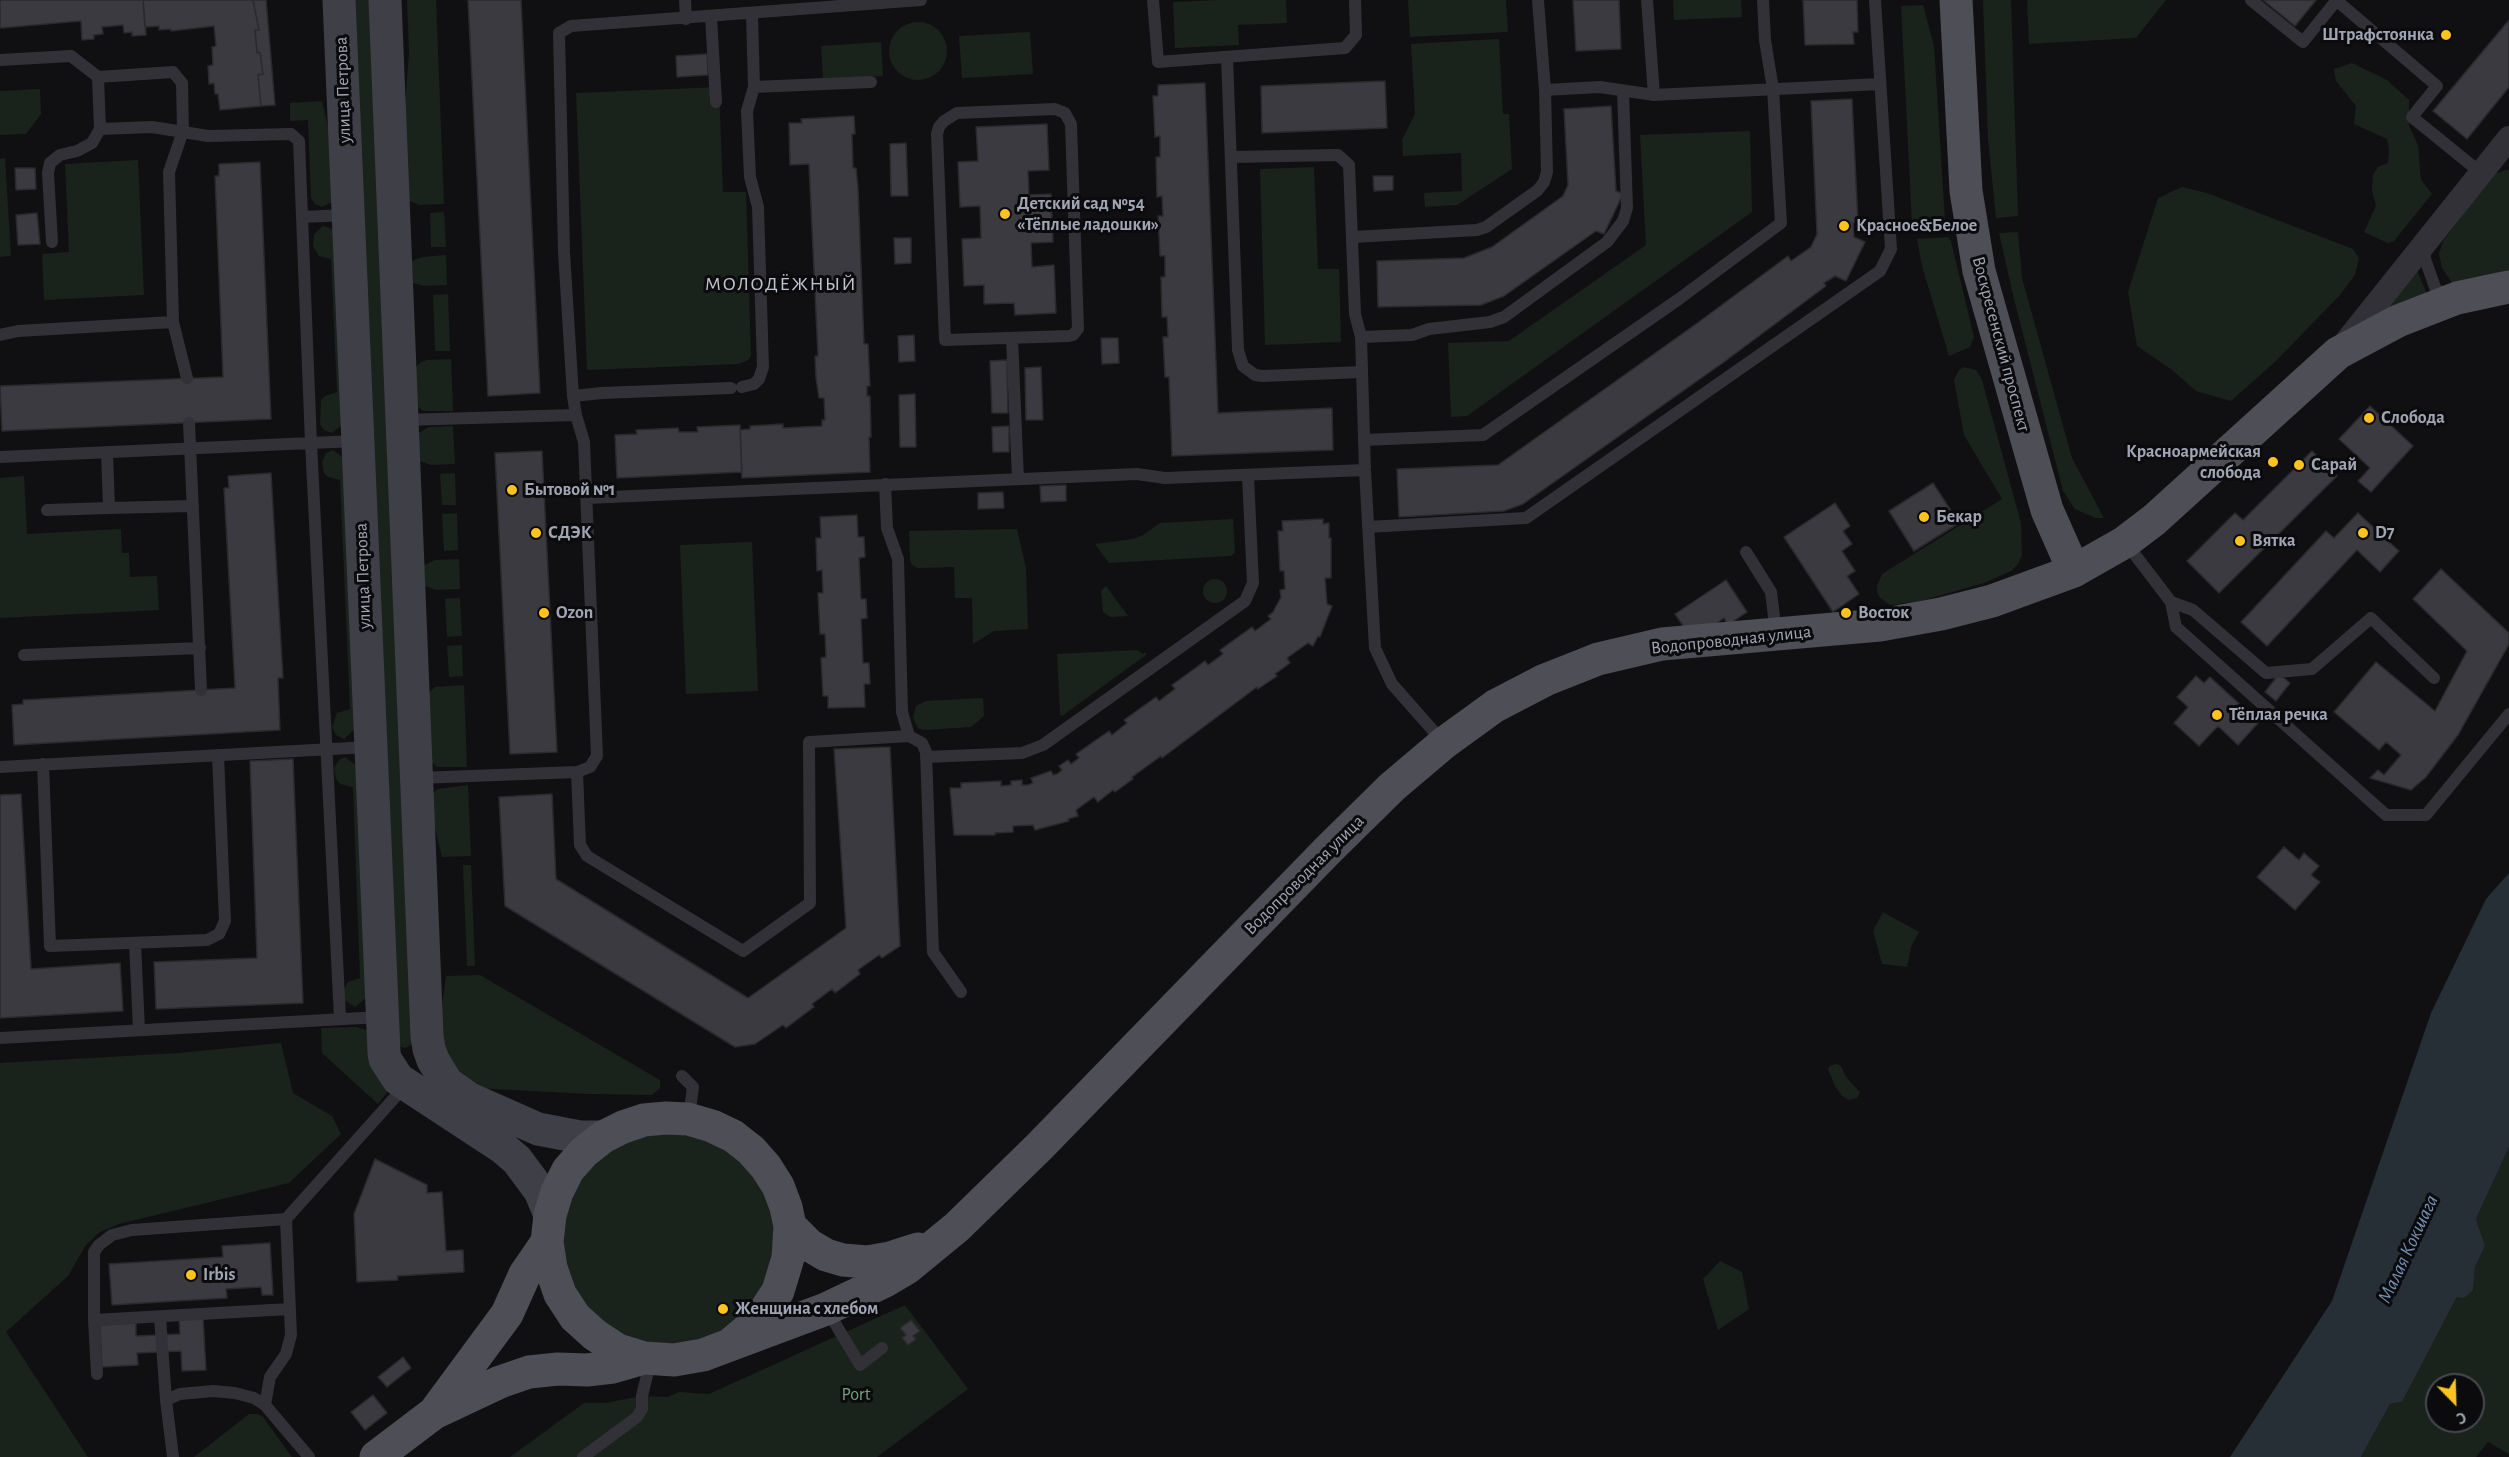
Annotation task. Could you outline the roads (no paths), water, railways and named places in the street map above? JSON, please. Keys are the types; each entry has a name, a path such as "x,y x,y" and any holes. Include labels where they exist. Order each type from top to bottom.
{"main road":[{"name":"улица Петрова","path":"339,0 381,1017 385,1059 392,1072 407,1085 462,1107"},
{"path":"385,0 427,1036 433,1060 440,1074 455,1090 462,1107 517,1160 540,1191 548,1228 550,1268 560,1294 575,1317 610,1345 648,1359"},
{"name":"Воскресенский проспект","path":"1956,0 1966,191 1979,271 2047,510 2074,571"},
{"name":"Водопроводная улица","path":"733,1342 769,1332 826,1309 885,1281 907,1268 937,1243 1039,1147 1392,787 1444,743 1495,705 1545,680 1598,659 1662,644 1880,625 1941,614 1992,601 2074,571 2125,542 2161,514 2338,353 2398,321 2457,298 2509,287"},
{"path":"462,1107 538,1129 580,1137 603,1137"},
{"path":"376,1457 434,1413 500,1382 529,1372 558,1369 587,1371 648,1359 674,1360 703,1355 733,1342 759,1320 778,1291 788,1258 790,1226 778,1186 766,1167 751,1150 733,1136 712,1126 688,1119 644,1120 603,1137 584,1152 568,1170 557,1192 548,1228 507,1314 434,1413"},
{"path":"790,1226 809,1245 826,1255 843,1260 867,1262 890,1258 937,1243"}],"street":[{"path":"2338,353 2424,242 2494,162 2509,138"}],"lane":[{"path":"685,0 686,19"},
{"path":"417,778 577,772 590,767 597,756 584,442 573,396 564,252 558,37 562,29 571,26 921,0"},
{"path":"1153,0 1158,62 1345,48 1356,35 1355,0"},
{"path":"1353,237 1477,230 1486,227 1538,190 1547,172 1545,90 1538,0"},
{"path":"1647,0 1654,95"},
{"path":"1365,440 1483,435 1679,299 1781,223 1773,89 1765,40 1763,0"},
{"path":"1368,527 1526,518 1872,279 1880,271 1891,249 1875,0"},
{"path":"2251,0 2303,42 2336,0 2437,86 2412,117 2494,162"},
{"path":"573,396 736,388 754,384 759,379 763,367 758,207 750,177 747,111 754,87 752,14"},
{"path":"711,17 716,102"},
{"path":"0,60 71,56 98,77 173,72 182,83 183,131 169,172 173,322 187,378"},
{"path":"1227,57 1239,350 1243,366 1255,375 1263,376 1362,372"},
{"path":"52,242 48,173 50,163 60,155 77,151 92,143 100,129 98,77"},
{"path":"754,87 871,82"},
{"path":"1545,90 1600,87 1654,95 1880,84"},
{"path":"1361,337 1412,335 1429,329 1490,322 1504,317 1607,242 1623,221 1627,208 1623,91"},
{"path":"1060,110 1065,113 1071,124 1078,329 1069,336 1012,338 945,340 937,134 944,121 957,113 1060,110"},
{"path":"100,129 152,127 208,136 291,134 296,136 300,147 311,443 340,1018"},
{"path":"1232,157 1338,155 1349,165 1355,314 1361,337 1365,470 1377,656 1392,684 1444,743"},
{"path":"302,217 348,215"},
{"path":"2424,242 2425,259 2436,290 2457,298"},
{"path":"0,335 18,331 173,322"},
{"path":"1012,338 1018,478"},
{"path":"403,420 576,415"},
{"path":"189,423 201,690"},
{"path":"0,457 357,441"},
{"path":"107,452 109,508"},
{"path":"586,498 1018,478 1137,474 1165,478 1365,470"},
{"path":"926,757 1022,753 1043,745 1245,601 1253,583 1248,476"},
{"path":"885,484 887,528 898,559 902,712 909,736"},
{"path":"47,510 193,506"},
{"path":"2125,542 2171,602 2176,627 2386,815 2426,815 2509,714"},
{"path":"1746,552 1771,592 1776,634"},
{"path":"2171,602 2193,610 2266,673 2312,669 2371,618 2434,678"},
{"path":"24,655 200,648"},
{"path":"577,772 580,845 587,856 743,951 810,903 809,742 909,736 922,743 926,757 933,952 961,992"},
{"path":"0,767 370,747"},
{"path":"43,764 50,946 207,940 219,934 223,927 218,755"},
{"path":"135,943 139,1030"},
{"path":"0,1038 381,1017"},
{"path":"682,1076 693,1087 688,1119"},
{"path":"97,1374 94,1252 99,1245 112,1235 132,1230 286,1219 407,1085"},
{"path":"265,1405 270,1377 286,1354 291,1335 286,1219"},
{"path":"94,1320 290,1309"},
{"path":"826,1309 860,1365 882,1348"},
{"path":"160,1317 165,1400 172,1457"},
{"path":"583,1457 636,1417 642,1409 648,1359"},
{"path":"165,1400 180,1394 213,1391 254,1398 265,1405 309,1457"}],"water":[{"name":"Малая Кокшага","path":"2509,873 2509,1147 2476,1219 2485,1246 2475,1267 2473,1290 2464,1298 2457,1297 2402,1402 2390,1404 2361,1457 2230,1457 2332,1301 2431,1013 2486,899"}],"place":[{"name":"Штрафстоянка","path":"2446,35"},
{"name":"Детский сад №54 «Тёплые ладошки»","path":"1005,214"},
{"name":"Красное&Белое","path":"1844,226"},
{"name":"Слобода","path":"2369,418"},
{"name":"Красноармейская слобода","path":"2273,462"},
{"name":"Сарай","path":"2299,465"},
{"name":"Бытовой №1","path":"512,490"},
{"name":"Бекар","path":"1924,517"},
{"name":"СДЭК","path":"536,533"},
{"name":"D7","path":"2363,533"},
{"name":"Вятка","path":"2240,541"},
{"name":"Ozon","path":"544,613"},
{"name":"Восток","path":"1846,613"},
{"name":"Тёплая речка","path":"2217,715"},
{"name":"Irbis","path":"191,1275"},
{"name":"Женщина с хлебом","path":"723,1309"}],"district":[{"name":"МОЛОДЁЖНЫЙ","path":"781,284"}],"park label":[{"name":"Port","path":"856,1395"}]}
